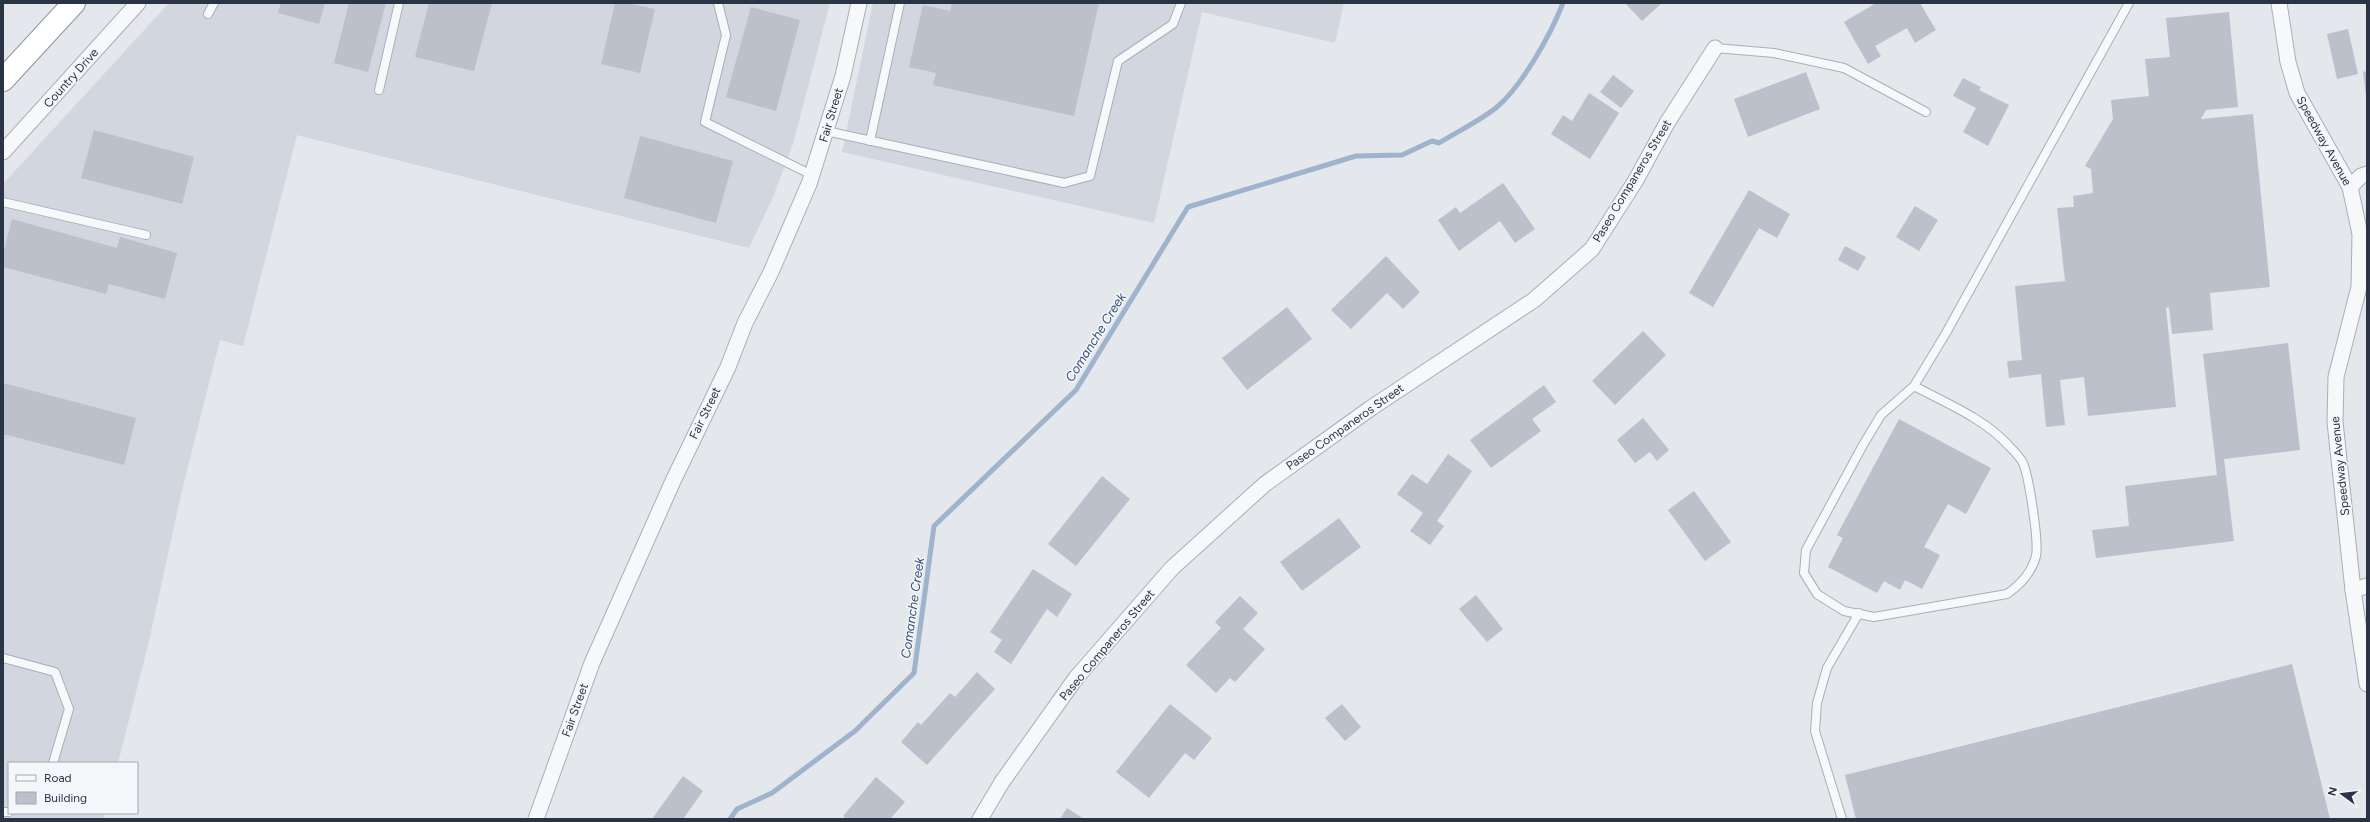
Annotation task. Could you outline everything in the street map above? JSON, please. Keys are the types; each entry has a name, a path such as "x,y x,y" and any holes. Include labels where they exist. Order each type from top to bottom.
{"highway":[{"path":"3,80 74,3"}],"street":[{"name":"Country Drive","path":"3,152 138,3"},
{"name":"Fair Street","path":"536,819 592,663 673,480 728,367 745,323 771,272 812,175 843,76 859,3"},
{"name":"Speedway Avenue","path":"2279,3 2288,62 2297,93 2350,187 2360,234 2359,287 2336,377 2334,422 2360,588 2367,684"},
{"name":"Paseo Companeros Street","path":"980,819 1002,782 1076,678 1172,568 1265,484 1371,408 1534,300 1592,249 1636,180 1667,123 1715,48"},
{"path":"2350,187 2361,176 2367,174"}],"lane":[{"path":"208,14 214,3"},
{"path":"379,90 399,3"},
{"path":"718,3 726,35 705,122 812,175"},
{"path":"870,141 900,3"},
{"path":"826,131 1064,183 1090,176 1118,61 1173,24 1181,3"},
{"path":"1914,386 1980,422 2008,445 2023,462 2036,525 2036,556 2019,585 2007,594 1874,617 1844,611 1817,594 1804,573 1806,550 1862,445 1881,415 1914,386 1946,334 2129,3"},
{"path":"1715,48 1774,53 1844,68 1926,112"},
{"path":"3,202 146,235"},
{"path":"1842,819 1815,731 1817,703 1827,668 1858,614"},
{"path":"3,658 55,672 69,709 54,762"}],"shaded area":[{"path":"169,3 830,3 793,144 773,197 749,248 297,135 243,346 220,340 182,490 149,641 118,762 8,762 8,814 105,814 104,819 3,819 3,184"},
{"path":"873,3 1344,3 1335,43 1202,12 1154,223 842,152"}],"building":[{"path":"281,3 325,3 319,24 278,13"},
{"path":"349,3 386,3 368,72 334,63"},
{"path":"429,3 492,3 474,71 415,57"},
{"path":"615,3 627,3 655,9 640,73 601,64"},
{"path":"952,3 1099,3 1074,116 933,85 936,73 909,67 923,5 950,11"},
{"path":"1625,3 1662,3 1642,21"},
{"path":"1876,3 1920,3 1936,30 1915,43 1907,28 1875,46 1881,56 1868,64 1844,22"},
{"path":"751,7 800,20 776,111 726,97"},
{"path":"2229,12 2238,107 2206,110 2201,119 2253,114 2270,287 2210,293 2213,330 2172,334 2169,307 2166,308 2176,407 2088,416 2084,377 2060,380 2065,425 2046,427 2041,374 2009,378 2007,361 2022,360 2015,286 2065,281 2057,208 2074,207 2073,196 2093,193 2091,169 2085,166 2113,119 2111,100 2149,96 2145,59 2170,57 2166,18"},
{"path":"2348,29 2358,74 2337,79 2327,34"},
{"path":"2367,71 2367,96 2366,96 2363,72"},
{"path":"1806,72 1820,109 1748,137 1734,99"},
{"path":"1613,75 1634,91 1621,108 1600,92"},
{"path":"1963,78 1981,87 1979,90 2009,105 1988,146 1963,132 1976,108 1953,96"},
{"path":"1589,93 1619,113 1590,159 1551,134 1563,115 1572,121"},
{"path":"94,130 194,157 182,204 81,178"},
{"path":"640,136 733,161 716,223 624,198"},
{"path":"1503,183 1535,229 1515,243 1500,221 1459,251 1438,220 1456,207 1460,213"},
{"path":"1749,190 1790,214 1777,238 1759,228 1713,307 1689,293"},
{"path":"1915,206 1938,220 1919,251 1896,237"},
{"path":"12,219 117,248 120,237 177,253 165,299 109,284 106,294 3,267 3,254"},
{"path":"1845,246 1866,257 1858,271 1838,260"},
{"path":"1386,256 1420,292 1403,309 1387,293 1351,329 1331,310"},
{"path":"1287,307 1312,339 1247,390 1222,358"},
{"path":"1643,331 1666,355 1615,405 1592,381"},
{"path":"2288,343 2300,450 2224,459 2234,541 2096,558 2092,530 2129,526 2125,486 2217,475 2203,354"},
{"path":"3,383 136,418 124,465 3,434"},
{"path":"1544,385 1556,402 1532,419 1541,431 1491,468 1470,440"},
{"path":"1643,418 1669,450 1657,461 1650,452 1635,463 1617,440"},
{"path":"1899,419 1991,468 1966,514 1948,504 1924,547 1940,555 1922,589 1905,580 1900,590 1884,581 1877,593 1828,567 1843,538 1837,535"},
{"path":"1448,454 1472,471 1437,521 1444,526 1430,545 1410,531 1423,513 1397,494 1412,474 1427,484"},
{"path":"1102,476 1130,499 1076,566 1048,544"},
{"path":"1694,491 1731,542 1705,561 1668,510"},
{"path":"1339,518 1361,547 1302,591 1280,562"},
{"path":"1033,569 1072,594 1057,617 1047,609 1011,664 994,652 1002,640 990,632"},
{"path":"1476,595 1503,629 1487,642 1459,609"},
{"path":"1240,596 1258,613 1243,629 1265,649 1235,682 1230,678 1216,693 1186,665 1221,628 1215,622"},
{"path":"2292,664 2330,819 1856,819 1845,775"},
{"path":"977,672 995,689 927,765 901,742 918,722 921,725 950,693 955,697"},
{"path":"1170,704 1212,738 1194,760 1185,753 1149,798 1116,772"},
{"path":"1342,704 1361,727 1345,741 1325,718"},
{"path":"683,776 703,791 683,819 652,819"},
{"path":"876,777 905,802 890,819 847,819 843,816"},
{"path":"1067,808 1084,819 1060,819"}],"waterway":[{"name":"Comanche Creek","path":"730,819 737,809 772,793 855,731 914,673 934,526 1076,390 1188,207 1356,156 1402,155 1432,141 1439,143 1483,117 1507,98 1535,59 1558,16 1563,3"}]}
